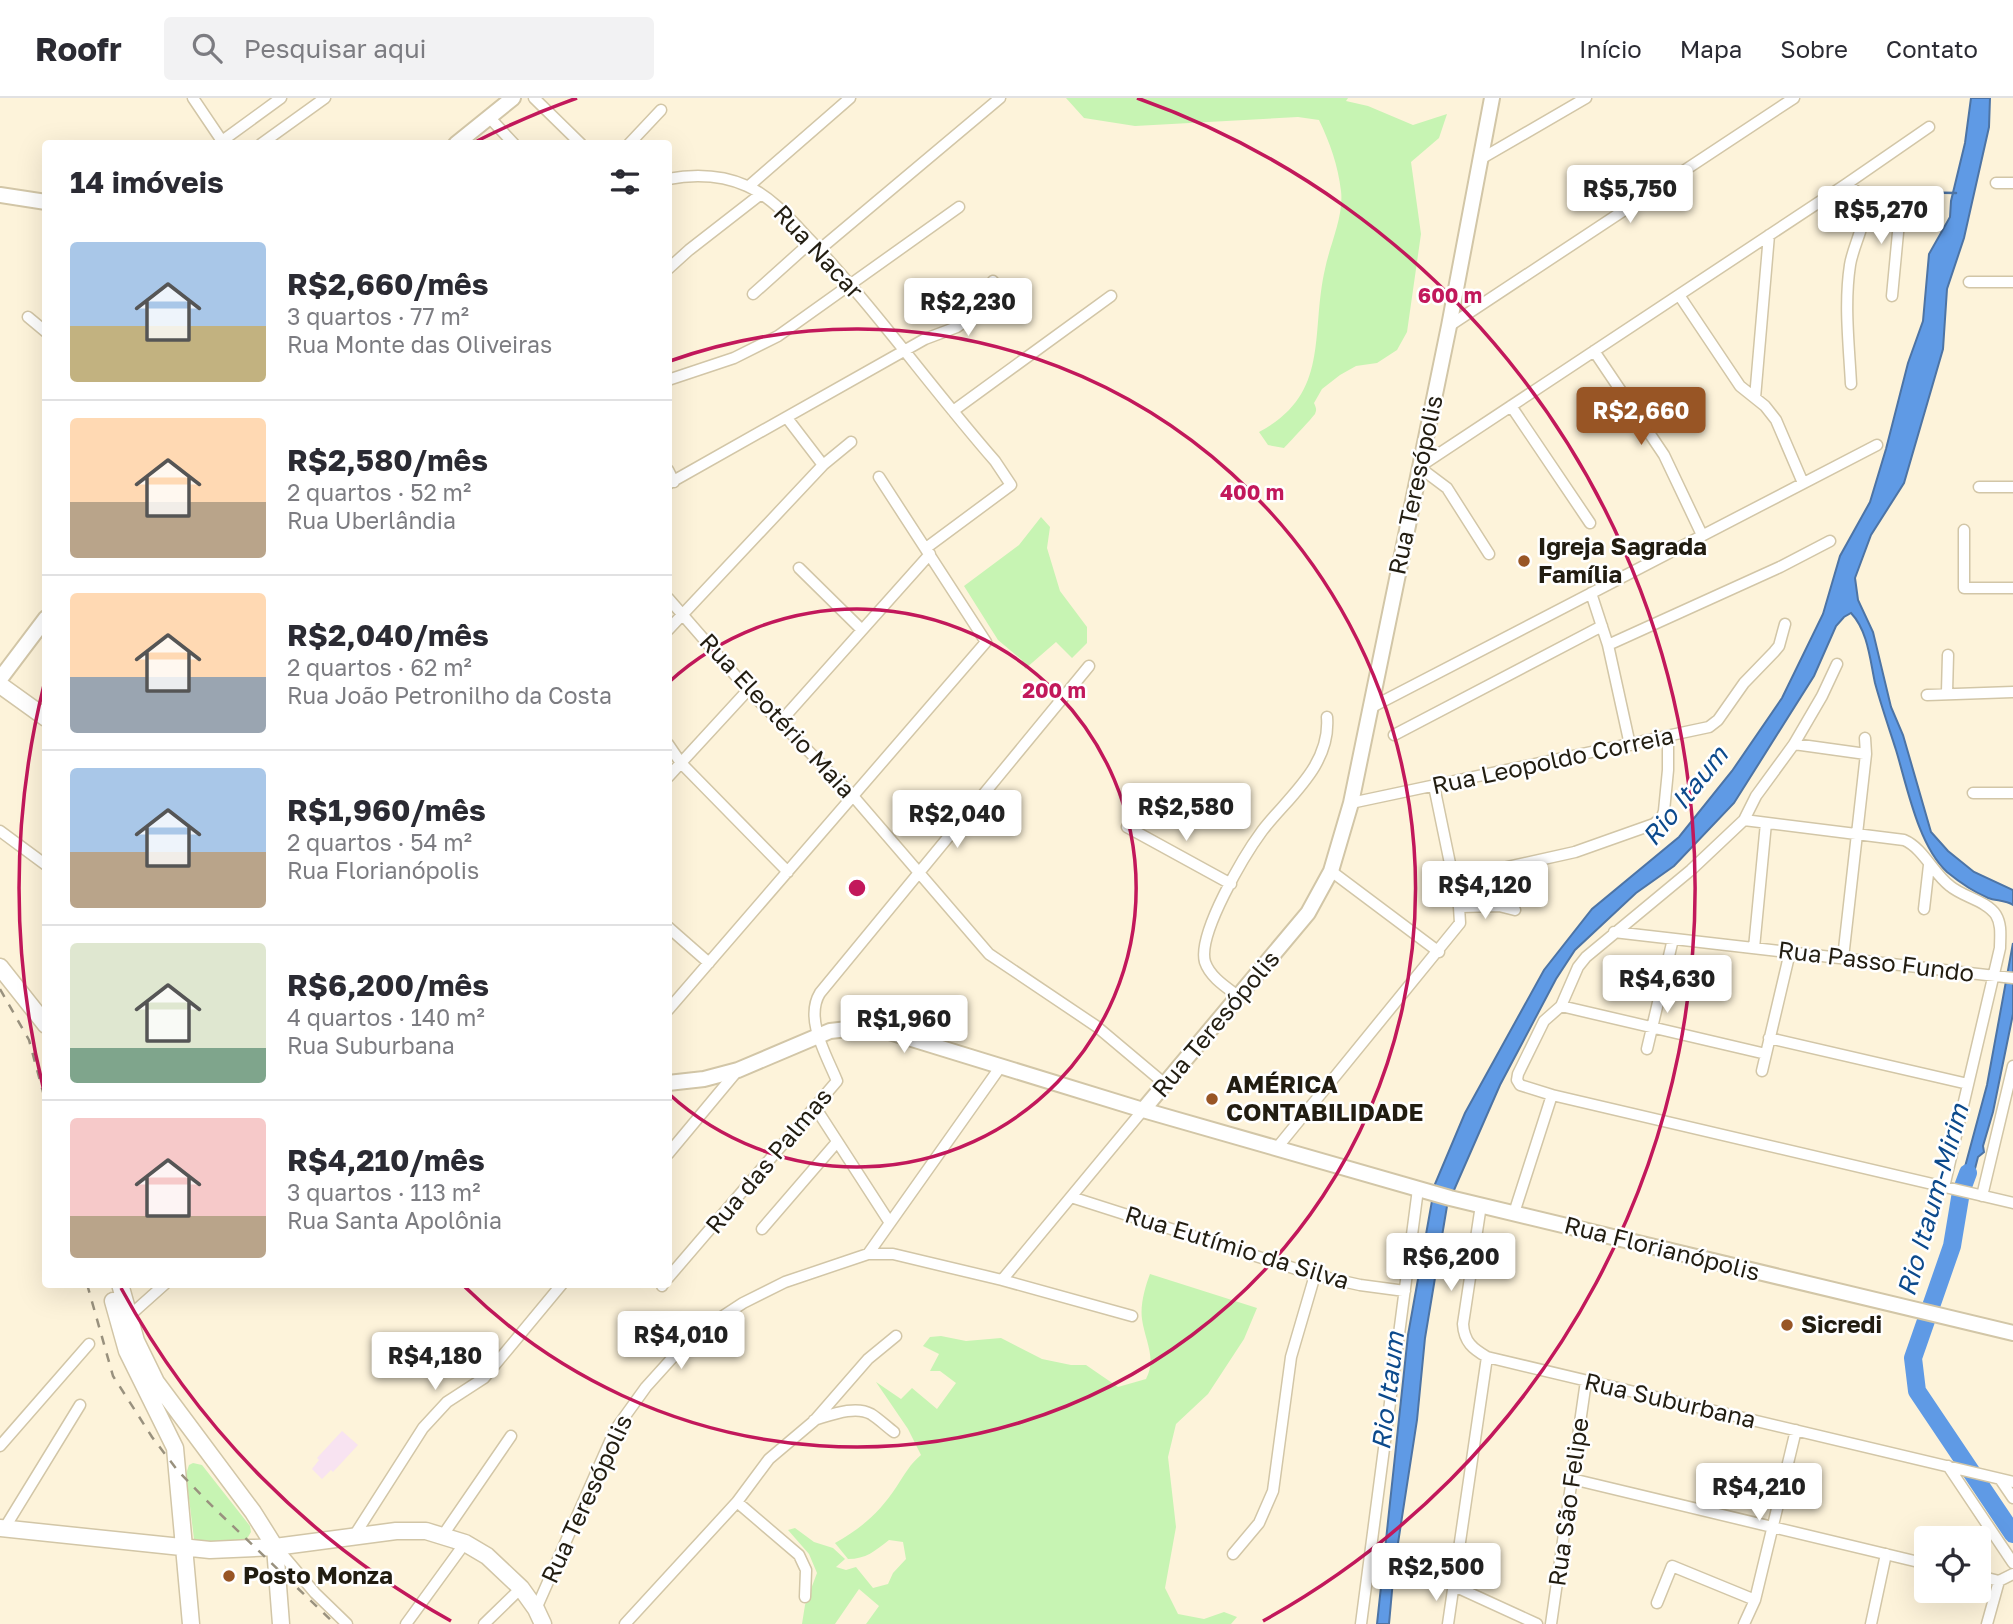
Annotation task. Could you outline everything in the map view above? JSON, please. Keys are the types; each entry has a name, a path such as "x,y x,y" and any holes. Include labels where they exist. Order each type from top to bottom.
{"main road":[{"path":"461,140 513,98"},
{"name":"Rua Teresópolis","path":"1143,1110 1300,924 1331,871 1351,803 1449,327 1492,98"},
{"path":"0,195 42,201"},
{"path":"0,679 42,623"},
{"path":"0,685 42,715"},
{"path":"0,967 40,1008"},
{"name":"Rua Florianópolis","path":"672,1083 705,1079 738,1070 818,1035 857,1028 880,1031 1450,1198 2013,1333"},
{"path":"110,1288 127,1351 170,1434 178,1462 191,1624"},
{"path":"121,1288 136,1341 156,1382 253,1512 275,1546 281,1624"},
{"path":"178,1462 197,1455 210,1457"},
{"path":"253,1512 276,1532 302,1543"},
{"path":"2,1529 183,1548 230,1550 411,1530 443,1535 465,1543 494,1560 521,1588 540,1617"}],"street":[{"path":"193,98 222,140"},
{"path":"226,140 281,98"},
{"path":"267,140 325,98"},
{"path":"534,98 577,140"},
{"path":"749,187 850,98"},
{"path":"819,250 1000,98"},
{"path":"1479,160 1586,98"},
{"path":"1449,327 1794,98"},
{"path":"633,140 661,110"},
{"path":"489,117 510,140"},
{"path":"1489,554 1447,488 1419,467 1929,127"},
{"name":"Rua Nacar","path":"672,179 711,177 733,181 761,194 850,284 995,461 1011,485 928,551"},
{"path":"1996,183 2013,183"},
{"path":"1845,185 1862,196 1864,217 1852,256 1847,290 1851,384"},
{"path":"672,265 761,194"},
{"path":"1863,202 1901,201 1892,296"},
{"path":"672,379 754,349 802,320 959,207"},
{"path":"1755,398 1769,235"},
{"path":"753,294 811,242"},
{"path":"672,482 934,335 957,327 964,322 993,281"},
{"path":"1969,282 2013,282"},
{"path":"1679,295 1740,386 1765,405 1776,420 1803,483"},
{"path":"953,411 1111,296"},
{"path":"28,317 42,329"},
{"path":"1594,351 1664,455 1702,535"},
{"path":"1511,406 1590,523"},
{"path":"788,418 823,465"},
{"path":"672,626 823,465 851,442"},
{"path":"1370,708 1877,444"},
{"path":"672,1005 986,642 879,477"},
{"path":"1979,487 2013,487"},
{"path":"1964,530 1964,588 2013,588"},
{"path":"1608,645 1772,571 1830,541"},
{"path":"781,721 928,551"},
{"path":"799,568 862,630"},
{"path":"1591,593 1608,645 1630,745"},
{"name":"Rua Eleotério Maia","path":"672,603 748,690 853,796 989,954 1096,1026 1164,1084"},
{"name":"Rua Leopoldo Correia","path":"1351,803 1709,727 1718,720 1744,683 1779,646 1785,624"},
{"path":"1394,736 1602,626"},
{"path":"1947,692 1948,654"},
{"path":"1837,664 1794,744 1756,796 1744,820 1691,870 1581,962 1561,1006 1544,1021 1517,1080 1525,1088 1552,1095 2013,1203"},
{"path":"818,1035 814,1017 820,993 1088,666"},
{"path":"672,773 748,690"},
{"path":"1927,695 1947,692 2013,692"},
{"path":"1238,996 1215,977 1208,967 1204,955 1207,934 1260,833 1308,777 1325,740 1327,717"},
{"path":"1453,879 1575,852 1654,824 1664,811 1668,737"},
{"path":"1843,958 1866,754 1865,738"},
{"path":"1794,744 1866,754"},
{"path":"672,750 681,763 788,872"},
{"path":"1276,1149 1460,923 1434,786"},
{"path":"1973,793 2013,793"},
{"path":"1744,820 1904,840 1914,846 1953,889 1989,908 1995,915 2000,934 1996,976 1968,1084 1948,1188"},
{"path":"1754,948 1766,823"},
{"path":"1127,827 1231,884"},
{"path":"0,831 42,862"},
{"path":"1924,909 1929,865"},
{"path":"1331,871 1439,952"},
{"path":"1459,907 1492,906 1515,910"},
{"path":"672,931 709,963"},
{"name":"Rua Passo Fundo","path":"1614,932 2013,978"},
{"path":"1647,1049 1673,939"},
{"path":"1762,1070 1790,952"},
{"path":"1561,1006 1766,1054"},
{"name":"Rua das Palmas","path":"672,1274 837,1081 818,1035"},
{"path":"1769,1038 1968,1084"},
{"path":"868,1255 1001,1066"},
{"path":"1982,1196 2010,1094 2013,1066"},
{"path":"672,1149 738,1070"},
{"path":"1514,1213 1552,1095"},
{"path":"815,1107 890,1223"},
{"name":"Rua Teresópolis","path":"540,1617 615,1430 646,1387 697,1335 755,1297 799,1277 868,1255 893,1254 1002,1280 1143,1110"},
{"path":"762,1229 838,1142"},
{"path":"1361,1624 1418,1189"},
{"name":"Rua Eutímio da Silva","path":"1071,1197 1315,1275 1405,1291"},
{"path":"1448,1624 1487,1357 1469,1345 1462,1324 1480,1205"},
{"path":"1233,1554 1259,1523 1273,1492 1291,1357 1315,1275"},
{"path":"1002,1280 1132,1316"},
{"path":"128,1317 161,1288"},
{"path":"355,1536 423,1428 447,1402 484,1378 559,1288"},
{"path":"625,1624 737,1502 769,1459 814,1421 868,1359 896,1336"},
{"path":"0,1446 89,1344"},
{"name":"Rua Suburbana","path":"1487,1357 2013,1482"},
{"name":"Rua São Felipe","path":"1551,1624 1586,1381"},
{"path":"2,1529 80,1405"},
{"path":"814,1421 835,1414 862,1411 871,1414 894,1432"},
{"path":"1744,1624 1755,1600 1796,1430"},
{"path":"443,1535 511,1436"},
{"path":"1948,1466 2013,1563"},
{"path":"1999,1478 2013,1498"},
{"path":"1572,1479 1914,1561"},
{"path":"737,1502 799,1555 806,1570 805,1597"},
{"path":"406,1624 465,1543"},
{"path":"275,1546 315,1593 347,1624"},
{"path":"1871,1624 1886,1554"},
{"path":"1657,1603 1672,1566 1755,1600"},
{"path":"1991,1579 1998,1581 2013,1573"},
{"path":"1987,1624 1998,1581"},
{"path":"1454,1586 1524,1621 1537,1624"},
{"path":"484,1624 521,1588"}],"shaded area":[{"path":"342,1431 358,1445 333,1472 331,1470 322,1479 312,1469 319,1460 317,1458"}],"green space":[{"path":"1066,98 1348,98 1346,101 1368,106 1413,125 1447,114 1439,138 1411,162 1421,234 1407,332 1397,350 1377,363 1356,366 1340,375 1322,389 1314,403 1315,414 1284,448 1268,445 1259,432 1282,417 1298,400 1308,381 1317,339 1325,269 1340,210 1338,172 1319,120 1298,117 1135,126 1084,118"},
{"path":"1041,517 1050,527 1047,548 1060,591 1087,627 1087,643 1072,658 1056,642 1025,669 1022,660 998,640 964,586 1019,545"},
{"path":"1150,1274 1257,1308 1244,1339 1208,1394 1176,1424 1168,1457 1176,1527 1165,1588 1178,1614 1204,1619 1224,1612 1237,1617 1231,1624 866,1624 879,1606 859,1589 835,1624 802,1624 805,1605 817,1573 809,1554 788,1530 795,1528 814,1542 833,1548 845,1559 836,1567 846,1570 856,1567 873,1588 888,1584 893,1573 906,1559 903,1542 889,1540 875,1551 854,1559 848,1559 835,1543 877,1512 921,1455 908,1429 876,1382 901,1399 912,1388 937,1409 956,1383 940,1371 930,1371 939,1354 923,1346 930,1337 941,1336 966,1341 1001,1338 1042,1359 1086,1365 1118,1387 1146,1379 1150,1357 1142,1308"},
{"path":"189,1465 202,1465 250,1526 251,1532 245,1542 199,1543 194,1539 186,1474"}],"water":[{"path":"1971,98 1990,98 1989,127 1964,238 1947,289 1943,349 1904,483 1871,535 1855,578 1858,600 1873,632 1891,707 1903,735 1931,832 1948,851 1974,872 2013,890 2013,905 1988,898 1961,883 1947,872 1928,847 1909,797 1875,683 1865,637 1851,613 1836,626 1814,676 1734,803 1674,866 1636,893 1575,950 1556,979 1500,1085 1447,1206 1425,1338 1417,1420 1394,1569 1389,1624 1377,1624 1408,1335 1435,1184 1465,1113 1544,970 1592,909 1679,837 1732,771 1782,698 1823,614 1840,556 1870,502 1908,363 1923,321 1929,254 1950,217"},
{"name":"Rio Itaum-Mirim","path":"2013,943 2013,1014 1993,1112 1983,1146 1984,1152 1978,1157 1969,1192 1959,1189 1987,1085"}],"waterway":[{"path":"1903,192 1956,193"},
{"name":"Rio Itaum-Mirim","path":"1968,1173 1961,1192 1952,1246 1913,1358 1917,1391 2013,1534"}],"railway":[{"path":"0,989 29,1040 42,1088"},
{"path":"88,1288 113,1376 152,1437 178,1471 215,1509 335,1624"}],"place":[{"name":"Igreja Sagrada Família","path":"1524,561"},
{"name":"AMÉRICA CONTABILIDADE","path":"1212,1099"},
{"name":"Sicredi","path":"1787,1325"},
{"name":"Posto Monza","path":"229,1576"}],"water label":[{"name":"Rio Itaum","path":"1685,796"},
{"name":"Rio Itaum","path":"1388,1391"}]}
